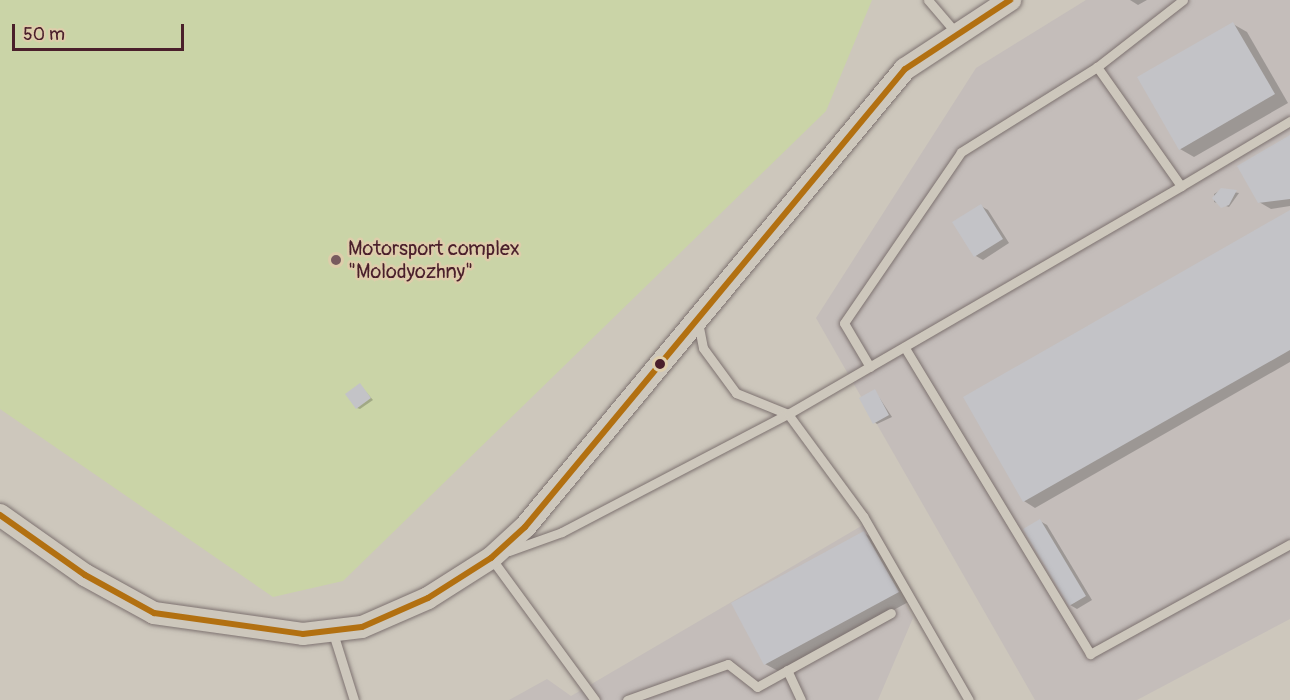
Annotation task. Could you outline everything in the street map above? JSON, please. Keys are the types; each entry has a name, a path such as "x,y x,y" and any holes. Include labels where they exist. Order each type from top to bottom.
{"street":[{"path":"0,515 85,575 154,613 239,627 303,634 362,627 428,598 491,558 525,527 905,69 1010,0"}],"lane":[{"path":"928,0 957,34"},
{"path":"870,368 844,323 961,152 1097,67 1183,0"},
{"path":"1097,67 1181,186"},
{"path":"595,700 491,558 562,532 788,414 905,348 1290,121"},
{"path":"697,319 703,348 736,393 788,414 863,516 969,700"},
{"path":"905,348 1090,654 1290,544"},
{"path":"627,700 728,664 757,687 891,613"},
{"path":"333,630 354,700"},
{"path":"787,670 801,700"}],"shaded area":[{"path":"1086,0 1290,0 1290,619 1137,700 1035,700 816,318 976,68"},
{"path":"863,525 913,618 878,700 509,700 547,679 571,696"}],"green space":[{"name":"Motorsport complex \"Molodyozhny\"","path":"0,0 872,0 826,111 343,581 273,597 0,409"}],"building":[{"path":"1233,22 1275,94 1179,150 1137,77"},
{"path":"1290,135 1290,199 1258,203 1237,166"},
{"path":"1221,188 1237,190 1229,205 1221,208 1212,198"},
{"path":"981,204 1003,239 974,257 952,222"},
{"path":"1290,210 1290,350 1023,502 963,397"},
{"path":"360,383 371,398 356,409 345,394"},
{"path":"875,389 889,415 873,424 859,398"},
{"path":"1040,519 1086,596 1069,606 1023,529"},
{"path":"864,531 899,592 764,665 731,603"}],"transit line":[{"path":"0,515 85,575 154,613 303,634 362,627 428,598 491,558 525,527 905,69 1010,0"}],"place":[{"name":"Motorsport complex \"Molodyozhny\"","path":"336,260"}]}
